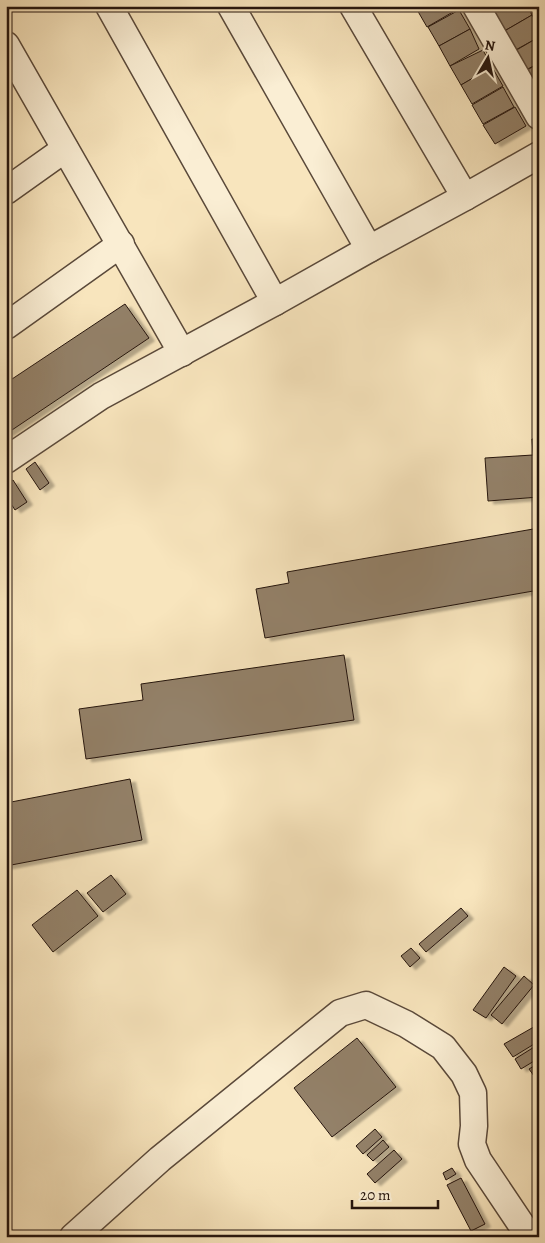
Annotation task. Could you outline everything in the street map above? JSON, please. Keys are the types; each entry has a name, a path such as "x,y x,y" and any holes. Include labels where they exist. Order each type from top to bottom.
{"street":[{"path":"109,6 276,302"},
{"path":"231,6 369,249"},
{"path":"353,6 465,197"},
{"path":"476,6 539,116"},
{"path":"6,45 182,353"},
{"path":"6,191 65,149"},
{"path":"6,460 101,396 276,302 539,155"},
{"path":"6,326 121,244"},
{"path":"73,1237 160,1159 340,1013 366,1005 406,1024 443,1047 464,1074 473,1093 474,1126 472,1144 478,1160 529,1236"}],"building":[{"path":"419,6 457,6 458,9 427,27 416,8"},
{"path":"503,6 527,6 532,15 501,33 490,14"},
{"path":"459,10 470,29 439,46 428,27"},
{"path":"532,15 539,27 539,37 512,52 501,33"},
{"path":"470,29 479,49 450,66 439,46"},
{"path":"539,37 539,63 524,71 513,52"},
{"path":"483,50 492,67 461,85 450,66"},
{"path":"539,63 539,89 535,91 524,72"},
{"path":"492,67 503,86 472,104 461,85"},
{"path":"503,87 514,107 483,124 472,105"},
{"path":"515,107 526,126 495,144 483,125"},
{"path":"125,304 149,338 6,434 6,383"},
{"path":"532,439 539,439 539,497 488,501 485,458 533,455"},
{"path":"35,462 49,483 40,490 26,469"},
{"path":"13,480 27,502 15,510 6,496 6,484"},
{"path":"539,528 539,590 265,638 256,589 289,583 287,572"},
{"path":"344,655 354,720 86,759 79,709 143,700 141,684"},
{"path":"130,779 142,840 6,866 6,803"},
{"path":"111,875 126,894 103,912 87,893"},
{"path":"77,890 98,916 53,952 32,925"},
{"path":"461,908 468,916 426,952 419,944"},
{"path":"411,948 420,958 410,967 401,956"},
{"path":"504,967 516,976 486,1018 473,1010"},
{"path":"524,976 534,985 502,1024 491,1015"},
{"path":"539,1024 539,1041 513,1057 504,1044"},
{"path":"357,1038 396,1087 332,1137 294,1088"},
{"path":"539,1044 539,1058 521,1069 515,1059"},
{"path":"539,1063 539,1083 529,1069"},
{"path":"375,1129 382,1137 363,1154 356,1146"},
{"path":"383,1140 389,1147 373,1161 367,1155"},
{"path":"394,1150 402,1159 375,1183 367,1174"},
{"path":"452,1168 456,1174 446,1180 443,1173"},
{"path":"461,1178 485,1224 471,1231 447,1185"}]}
